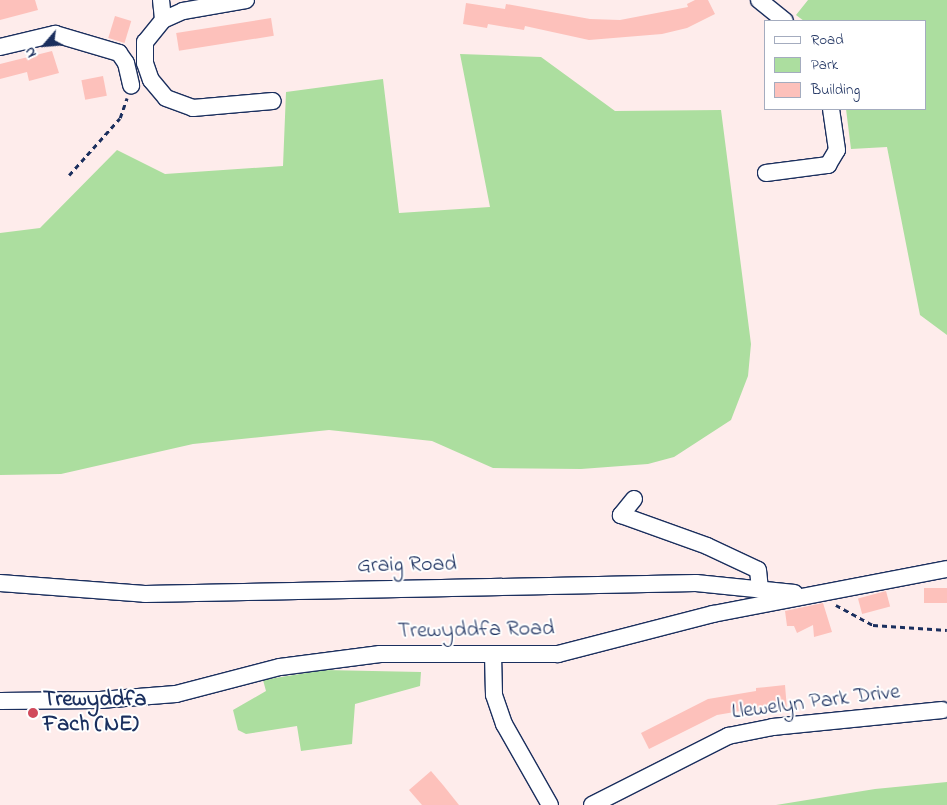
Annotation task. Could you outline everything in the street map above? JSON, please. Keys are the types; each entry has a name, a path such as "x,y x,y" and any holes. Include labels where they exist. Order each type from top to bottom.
{"street":[{"path":"160,0 163,20"},
{"path":"246,0 183,11 163,20 145,42 144,63 151,80 166,98 193,108 273,101"},
{"path":"759,0 784,20"},
{"path":"0,47 55,34 118,53 126,63 131,85"},
{"path":"766,173 828,165 837,150 831,110"},
{"path":"634,499 621,515 707,546 758,570 760,590"},
{"name":"Trewyddfa Road","path":"0,701 100,700 176,694 280,667 362,656 558,654 713,614 947,569"},
{"name":"Graig Road","path":"0,584 145,594 696,583 820,594"},
{"path":"492,654 494,695 504,724 550,805"},
{"name":"Llewelyn Park Drive","path":"592,805 728,736 772,728 942,710"}],"path":[{"path":"69,175 120,118 131,85"},
{"path":"820,594 839,609 873,625 947,630"}],"green space":[{"path":"808,0 947,0 947,335 920,315 887,147 851,149 846,110 927,110 927,20 803,20 796,15"},
{"path":"460,54 541,57 615,111 721,110 751,344 748,376 731,420 674,457 648,464 581,469 493,468 432,441 329,430 193,444 61,474 0,475 0,233 40,228 117,150 165,174 283,166 286,92 383,79 399,213 490,207"},
{"path":"324,670 421,672 420,686 355,704 352,744 301,751 297,726 246,734 238,730 233,710 266,691 263,680"},
{"path":"947,782 947,805 776,805 875,789"}],"building":[{"path":"0,0 35,0 38,10 0,20"},
{"path":"695,0 708,0 715,14 687,28 662,34 589,40 525,26 524,30 488,24 487,28 463,24 466,3 505,9 506,4 590,19 620,20 688,7 687,4"},
{"path":"115,16 131,21 125,43 108,38"},
{"path":"271,18 274,36 179,51 176,33"},
{"path":"52,51 59,73 29,81 27,72 0,79 0,64"},
{"path":"103,76 107,96 85,100 81,80"},
{"path":"924,588 947,588 947,603 924,603"},
{"path":"886,591 890,606 862,614 858,599"},
{"path":"823,603 832,632 814,637 813,625 797,633 794,626 787,626 785,611"},
{"path":"785,685 787,709 758,711 758,708 717,715 649,749 641,733 708,699 756,691 756,688"},
{"path":"431,771 459,805 422,805 409,790"}],"place":[{"name":"Trewyddfa Fach (NE)","path":"33,713"}]}
